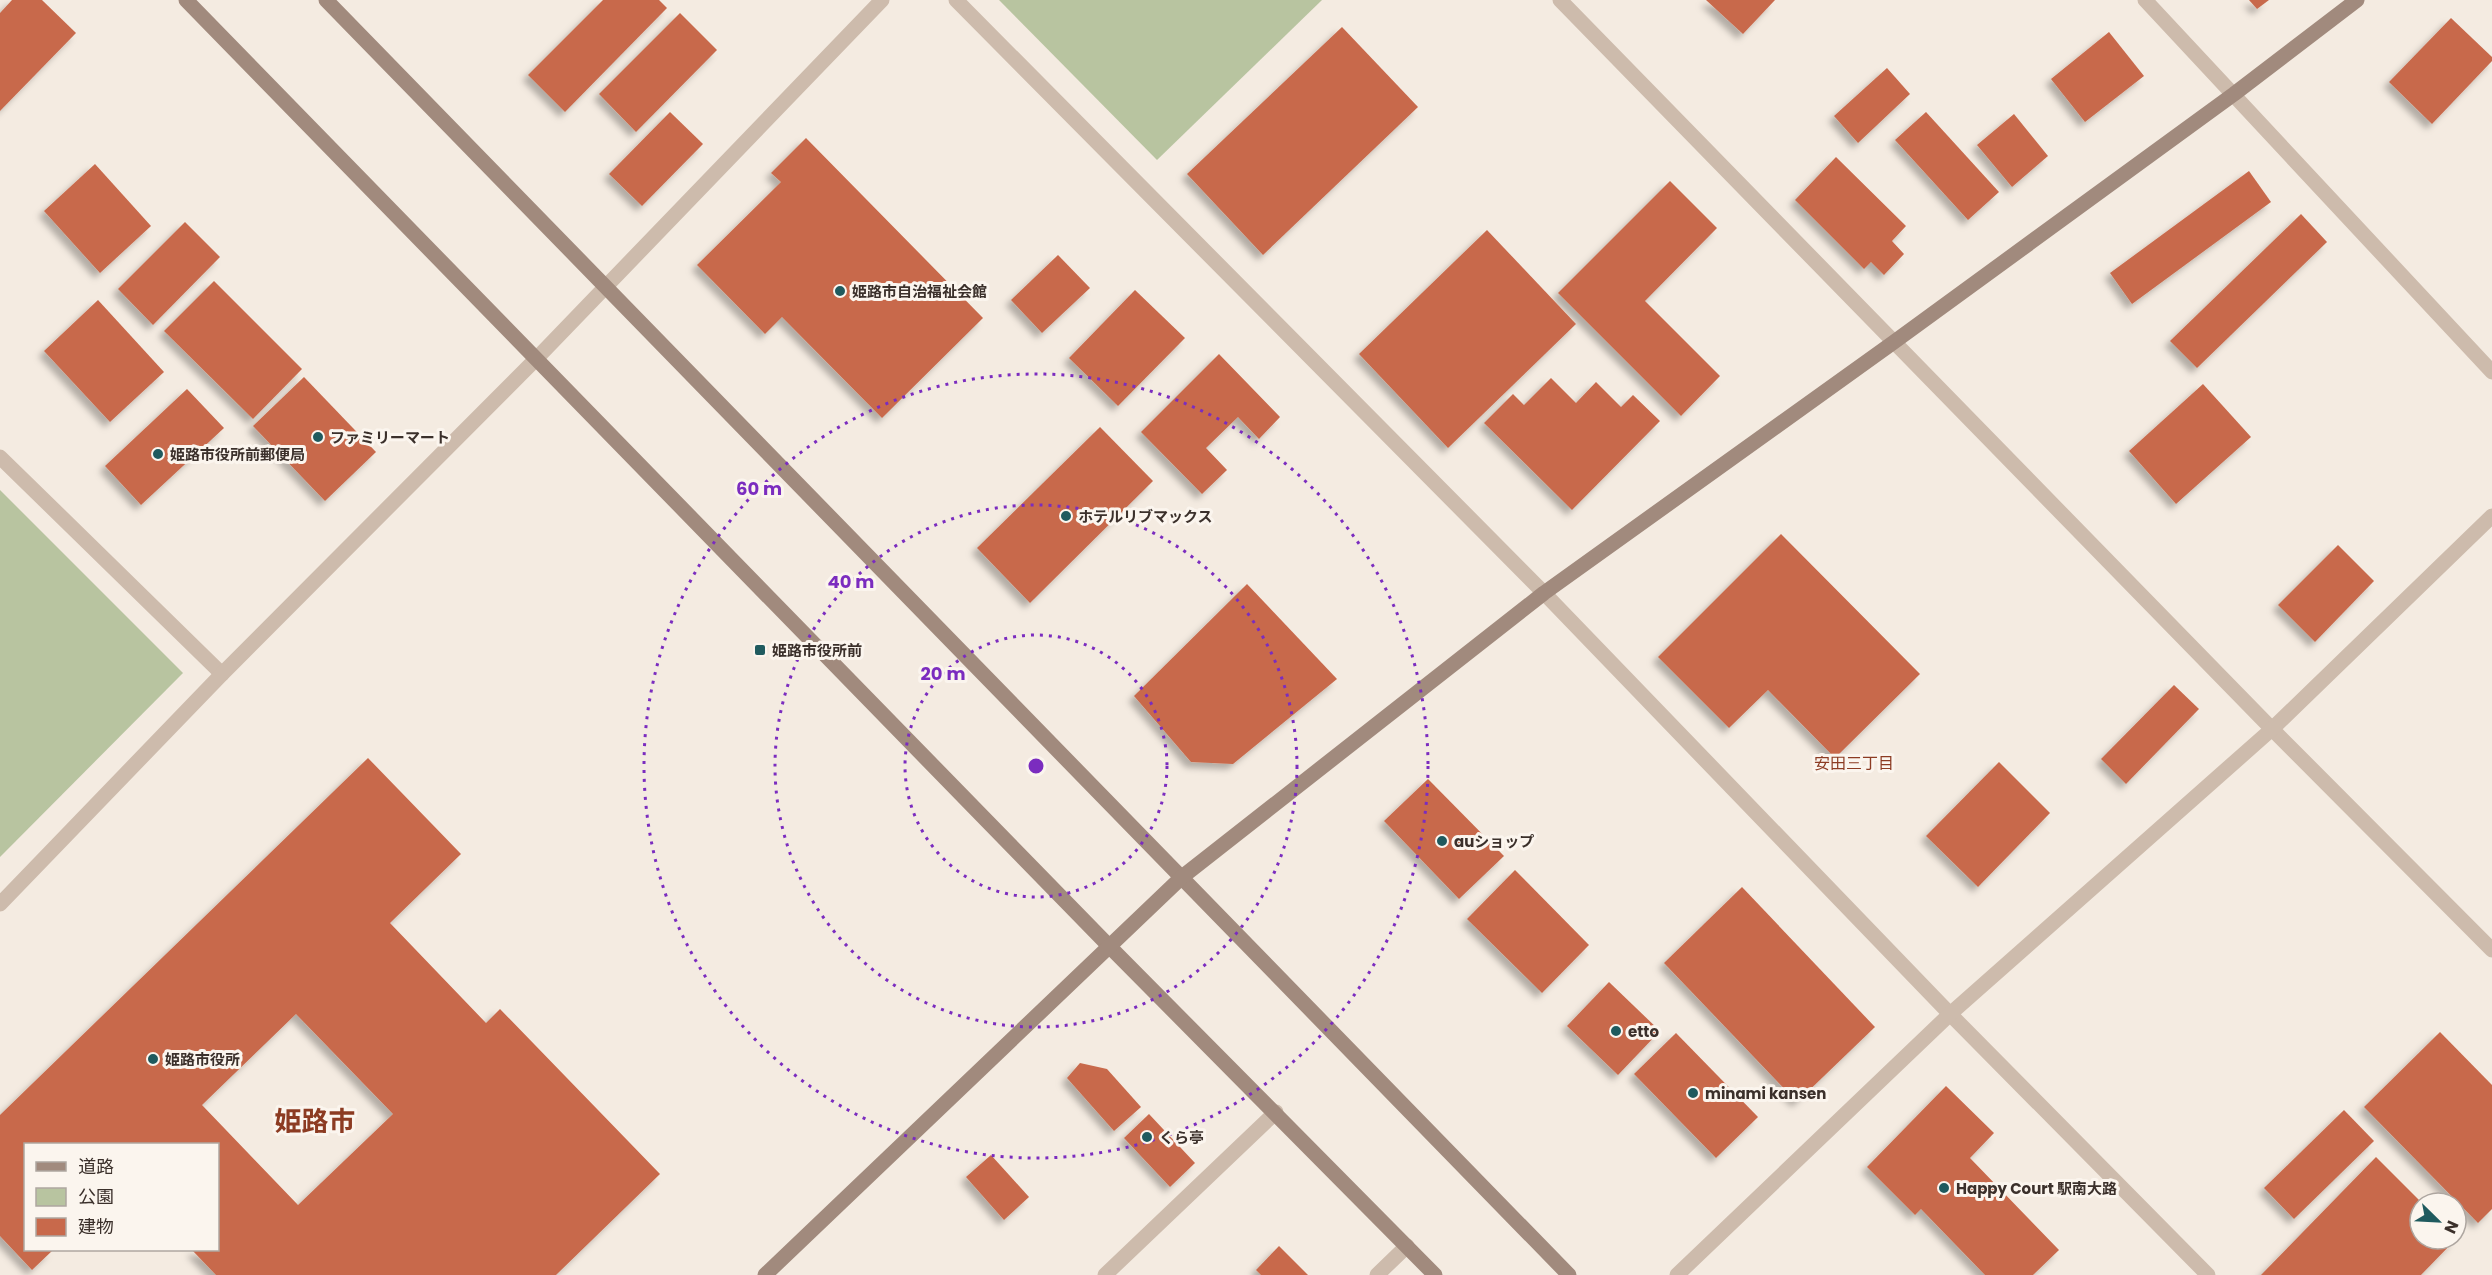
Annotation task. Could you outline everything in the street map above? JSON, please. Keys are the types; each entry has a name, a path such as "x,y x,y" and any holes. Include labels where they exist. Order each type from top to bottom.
{"street":[{"path":"186,0 1108,945 1435,1275"},
{"path":"326,0 1569,1275"},
{"path":"0,903 222,674 537,358 882,0"},
{"path":"956,0 1544,593 1950,1014 2208,1275"},
{"path":"1560,0 2272,729 2492,950"},
{"path":"2145,0 2492,372"},
{"path":"765,1275 1108,945 1182,877 1544,593 1894,342 2234,94 2357,0"},
{"path":"0,457 222,674"},
{"path":"1677,1275 1950,1014 2272,729 2492,516"},
{"path":"1105,1275 1275,1112"},
{"path":"1377,1275 1407,1246"}],"green space":[{"path":"999,0 1322,0 1157,160"},
{"path":"0,490 183,673 0,857"}],"building":[{"path":"12,0 42,0 76,33 0,111 0,13"},
{"path":"603,0 659,0 667,8 565,112 528,75"},
{"path":"1706,0 1775,0 1743,34"},
{"path":"2249,0 2269,0 2257,9"},
{"path":"680,13 717,50 636,132 599,94"},
{"path":"2451,18 2492,57 2492,61 2432,124 2389,82"},
{"path":"1342,27 1418,107 1263,255 1187,174"},
{"path":"2109,32 2144,76 2085,122 2051,79"},
{"path":"1887,68 1910,94 1858,143 1834,116"},
{"path":"670,112 703,144 642,206 609,174"},
{"path":"1926,112 1999,192 1968,220 1895,140"},
{"path":"2014,114 2048,156 2012,187 1977,145"},
{"name":"姫路市自治福祉会館","path":"806,138 983,318 882,418 782,317 765,334 697,265 781,182 771,173"},
{"path":"1836,157 1906,226 1892,241 1904,254 1884,275 1871,262 1864,269 1795,200"},
{"path":"95,164 151,226 100,273 44,211"},
{"path":"2249,171 2271,202 2132,304 2110,273"},
{"path":"1670,181 1717,228 1645,301 1720,376 1681,416 1558,293"},
{"path":"2301,214 2327,242 2197,368 2170,341"},
{"path":"185,222 220,257 153,325 118,289"},
{"path":"1487,230 1576,324 1448,448 1359,354"},
{"path":"1058,255 1090,288 1042,333 1011,300"},
{"path":"214,281 302,369 253,419 164,331"},
{"path":"1135,290 1185,338 1118,406 1069,358"},
{"path":"98,300 164,372 110,422 44,351"},
{"path":"1219,354 1280,417 1259,439 1238,417 1206,448 1227,470 1202,494 1141,432"},
{"path":"304,377 376,452 325,501 253,426"},
{"path":"1551,378 1576,403 1596,382 1621,407 1633,395 1660,421 1572,510 1484,423 1513,394 1524,405"},
{"path":"2203,384 2251,437 2176,504 2129,451"},
{"path":"187,389 224,428 141,505 105,466"},
{"path":"1100,427 1153,481 1030,603 977,548"},
{"path":"1781,534 1920,674 1835,758 1768,690 1729,728 1658,657"},
{"path":"2338,545 2374,581 2315,642 2278,605"},
{"path":"1247,584 1337,679 1233,764 1191,762 1134,696"},
{"path":"2174,685 2199,709 2126,784 2101,759"},
{"path":"368,758 461,854 390,923 486,1023 500,1009 660,1174 556,1275 216,1275 193,1251 219,1251 219,1143 24,1143 24,1251 52,1251 32,1270 0,1236 0,1115","holes":["296,1014 393,1114 298,1205 202,1105"]},
{"path":"1999,762 2050,813 1978,887 1926,836"},
{"path":"1428,779 1504,856 1459,899 1384,821"},
{"path":"1515,870 1589,945 1542,993 1467,919"},
{"path":"1742,887 1875,1027 1797,1102 1664,963"},
{"path":"1609,982 1660,1031 1618,1075 1567,1026"},
{"path":"2440,1032 2492,1085 2492,1209 2478,1223 2468,1213 2468,1191 2447,1191 2364,1107"},
{"path":"1676,1033 1758,1117 1716,1158 1634,1074"},
{"path":"1080,1063 1107,1069 1141,1107 1114,1131 1067,1078"},
{"name":"Happy Court 駅南大路","path":"1946,1086 1994,1133 1970,1158 2059,1250 2033,1275 1985,1275 1921,1209 1915,1215 1867,1167"},
{"path":"2344,1110 2374,1141 2294,1219 2264,1188"},
{"path":"1149,1114 1195,1163 1170,1187 1124,1138"},
{"path":"991,1155 1029,1197 1004,1220 966,1177"},
{"path":"2376,1157 2410,1191 2408,1191 2408,1251 2444,1251 2421,1275 2261,1275"},
{"path":"1279,1246 1308,1275 1261,1275 1256,1270"}],"place":[{"name":"姫路市自治福祉会館","path":"840,291"},
{"name":"ファミリーマート","path":"318,437"},
{"name":"姫路市役所前郵便局","path":"158,454"},
{"name":"ホテルリブマックス","path":"1066,516"},
{"name":"姫路市役所前","path":"760,650"},
{"name":"auショップ","path":"1442,841"},
{"name":"etto","path":"1616,1031"},
{"name":"姫路市役所","path":"153,1059"},
{"name":"minami kansen","path":"1693,1093"},
{"name":"くら亭","path":"1147,1137"},
{"name":"Happy Court 駅南大路","path":"1944,1188"}],"district":[{"name":"安田三丁目","path":"1854,763"},
{"name":"姫路市","path":"315,1121"}]}
